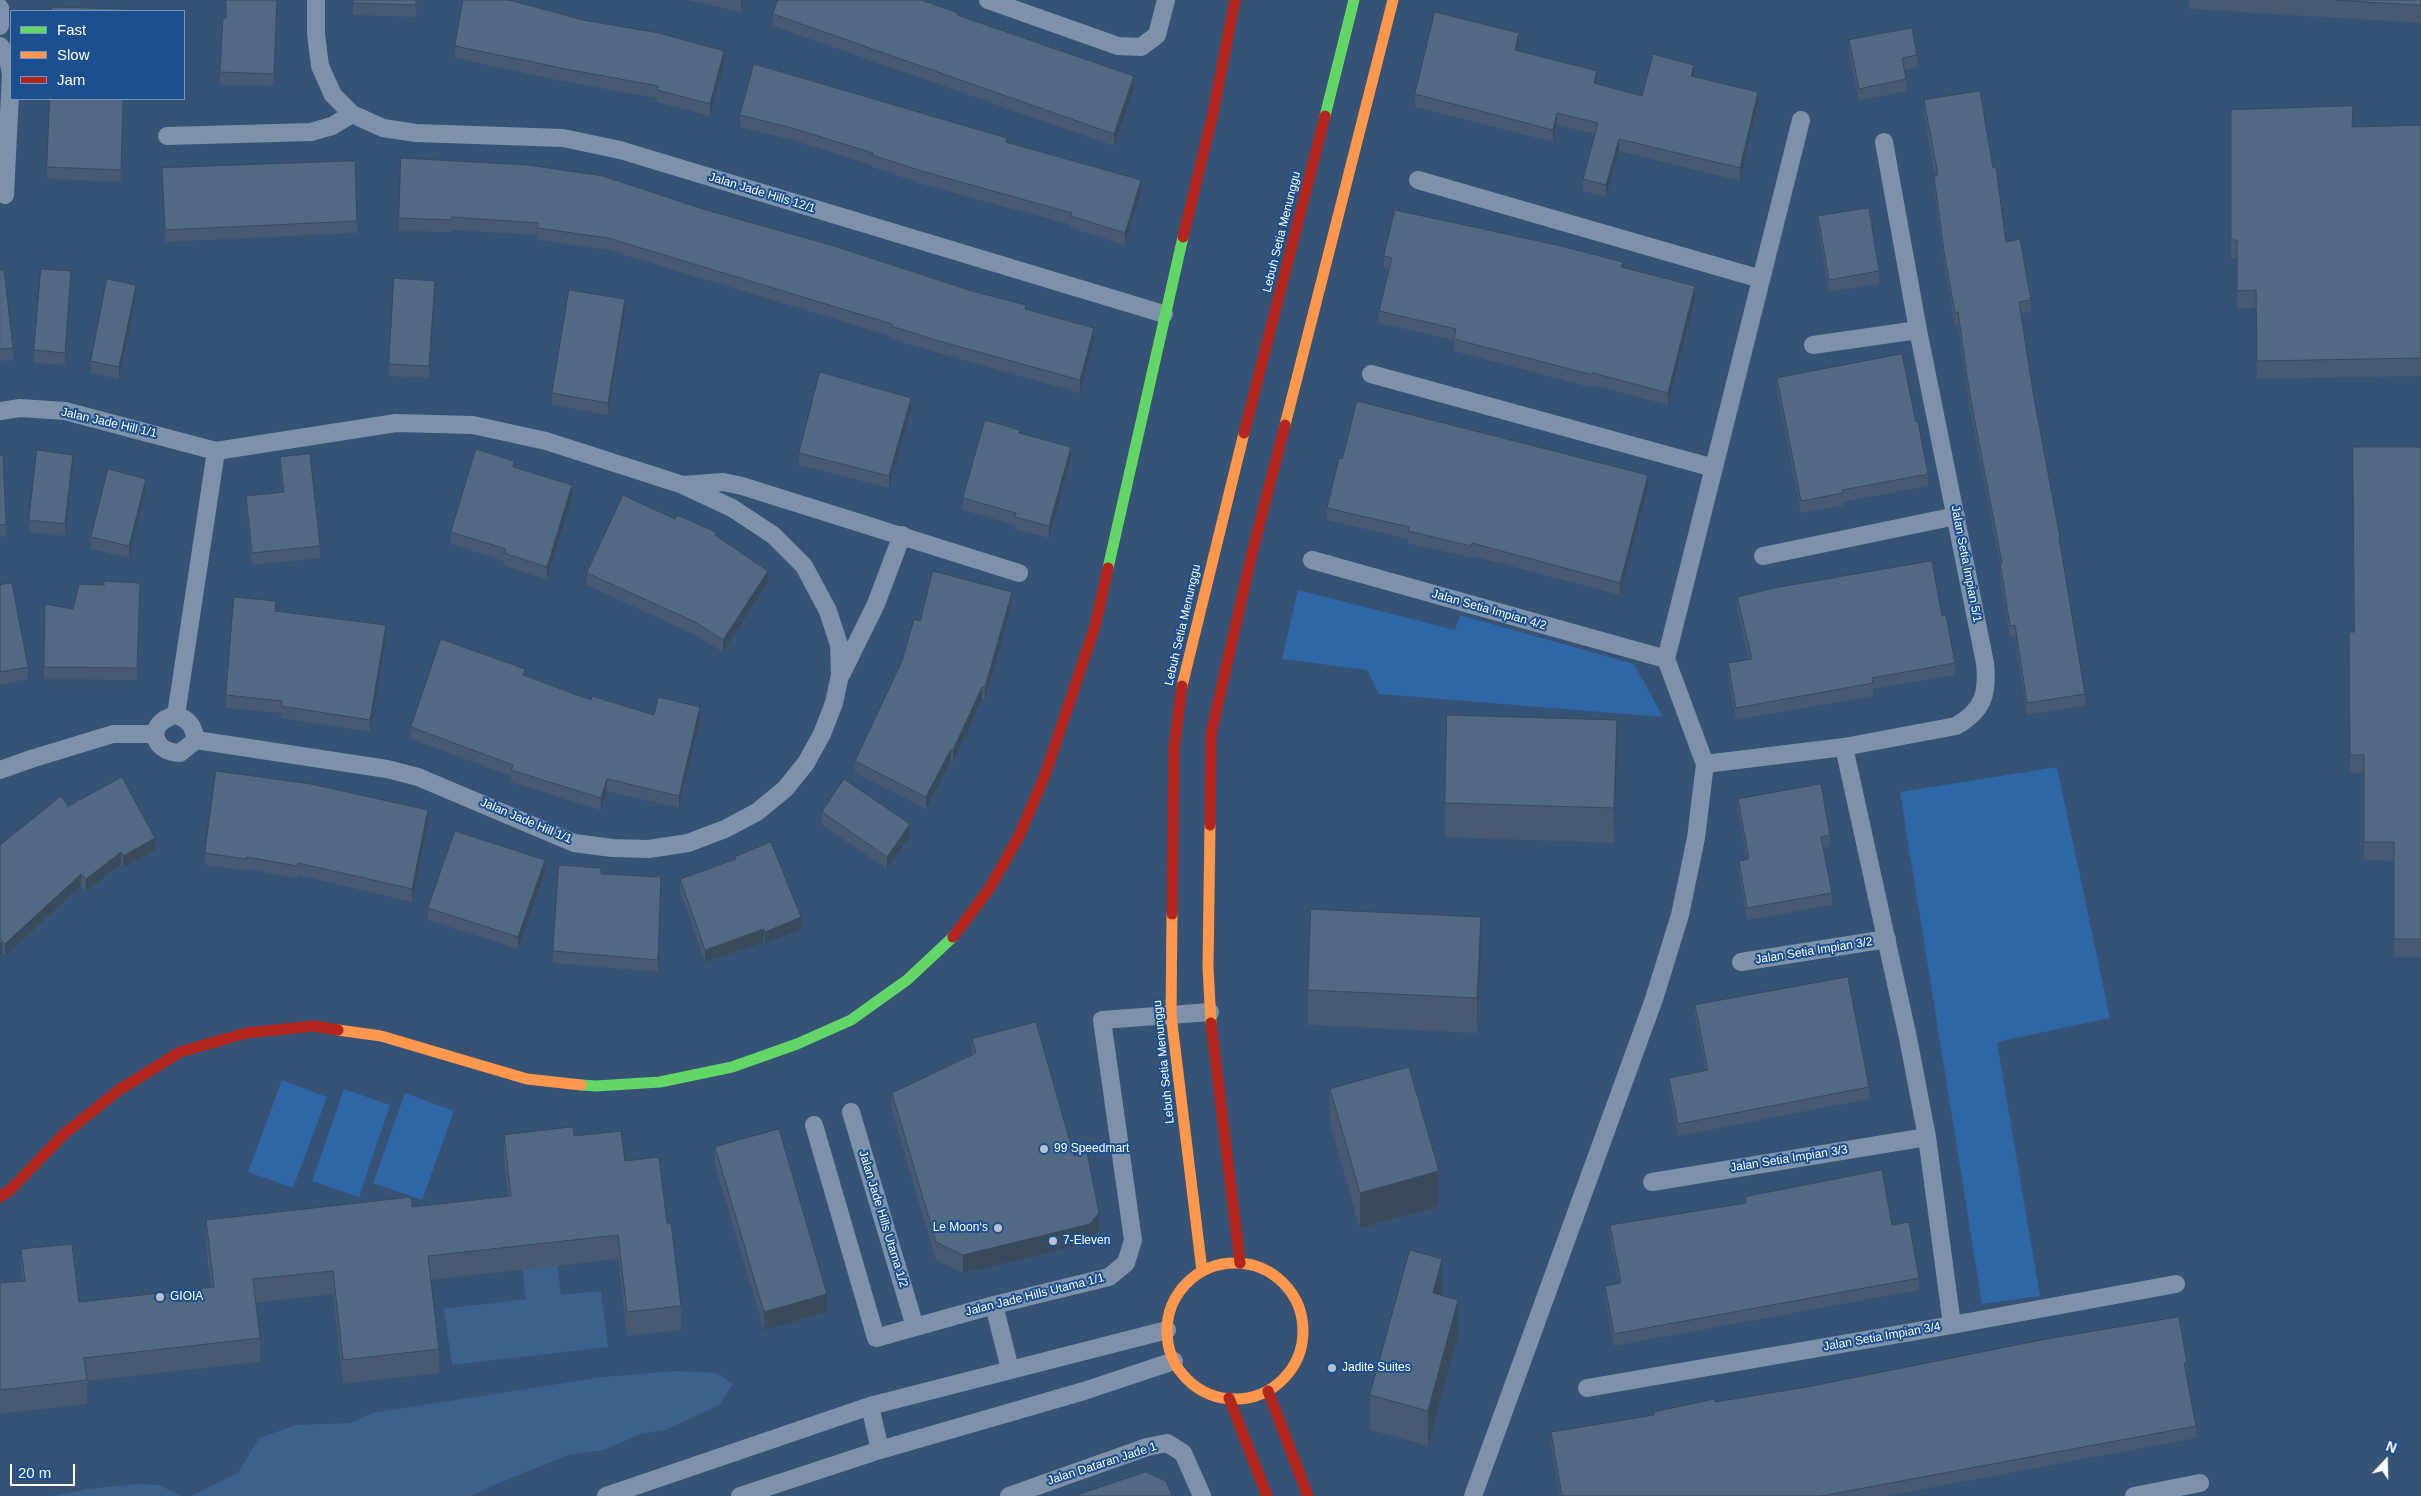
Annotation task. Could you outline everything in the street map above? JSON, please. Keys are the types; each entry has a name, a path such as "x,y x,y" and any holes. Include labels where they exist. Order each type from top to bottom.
{"street":[{"path":"167,136 311,132 332,126 352,114 333,95 320,66 316,34 316,0"},
{"path":"988,0 1118,46 1140,47 1156,35 1166,0"},
{"path":"0,1197 10,1190 65,1134 119,1090 180,1052 246,1033 314,1026 381,1036 527,1079 596,1086 660,1082 732,1067 797,1044 851,1020 907,980 951,940 989,889 1019,836 1045,775 1095,626 1164,314 1213,113 1235,0"},
{"name":"Lebuh Setia Menunggu","path":"1202,1271 1171,1015 1174,748 1183,676 1354,0"},
{"path":"1240,1263 1210,1012 1208,967 1211,734 1252,553 1393,0"},
{"path":"0,8 0,26"},
{"path":"0,46 7,55 10,69"},
{"path":"6,195 10,98"},
{"name":"Jalan Jade Hills 12/1","path":"352,114 383,128 416,133 563,138 620,150 1164,314"},
{"path":"1473,1496 1654,999 1680,915 1696,838 1705,764 1666,659 1801,120"},
{"name":"Jalan Setia Impian 5/1","path":"1705,764 1844,748 1956,726 1971,718 1982,702 1987,684 1985,663 1918,330 1884,142"},
{"path":"1418,180 1761,279"},
{"path":"1813,345 1918,330"},
{"path":"1371,374 1714,468"},
{"name":"Jalan Jade Hill 1/1","path":"0,411 20,408 65,411 216,450"},
{"path":"176,715 216,450 396,423 473,425 546,441 683,485 723,482 742,486 1019,572"},
{"name":"Jalan Jade Hill 1/1","path":"196,740 387,769 448,788 574,843 612,848 649,849 688,843 725,829 757,812 785,789 806,762 822,734 834,703 840,675 839,645 828,611 804,566 773,535 732,508 683,485"},
{"path":"1763,556 1956,516"},
{"path":"840,675 876,604 902,535"},
{"name":"Jalan Setia Impian 4/2","path":"1312,560 1666,659"},
{"path":"176,715 186,719 193,727 196,740 180,753 169,753 160,747 155,734 157,726 165,718 176,715"},
{"path":"0,770 113,734 155,734"},
{"path":"1844,748 1887,939 1926,1137 1952,1325"},
{"name":"Jalan Setia Impian 3/2","path":"1741,962 1887,939"},
{"path":"1171,1015 1210,1012"},
{"name":"Jalan Jade Hills Utama 1/1","path":"814,1125 876,1338 994,1305 1110,1277 1126,1263 1133,1240 1102,1020 1171,1015"},
{"name":"Jalan Jade Hills Utama 1/2","path":"851,1112 915,1327"},
{"name":"Jalan Setia Impian 3/3","path":"1652,1182 1926,1137"},
{"path":"1240,1263 1259,1267 1276,1276 1290,1290 1302,1318 1302,1348 1295,1365 1283,1380 1268,1390 1249,1398 1229,1398 1207,1392 1188,1379 1174,1361 1169,1346 1167,1330 1170,1312 1177,1296 1188,1282 1202,1271 1221,1264 1240,1263"},
{"name":"Jalan Setia Impian 3/4","path":"1587,1388 2176,1284"},
{"path":"994,1305 1010,1369"},
{"path":"606,1496 870,1406 1167,1330"},
{"path":"740,1496 880,1450 1084,1391 1174,1361"},
{"path":"1268,1390 1308,1496"},
{"path":"1229,1398 1267,1496"},
{"path":"870,1406 880,1450"},
{"name":"Jalan Dataran Jade 1","path":"1009,1496 1147,1447 1168,1443 1183,1453 1202,1496"},
{"path":"2134,1496 2200,1483"}],"shaded area":[{"path":"1298,590 1455,630 1460,615 1634,664 1663,717 1379,694 1367,670 1282,659"},
{"path":"2057,767 2110,1018 1997,1042 2040,1296 1982,1304 1900,792"},
{"path":"282,1080 327,1097 293,1188 248,1172"},
{"path":"344,1089 390,1105 359,1197 312,1181"},
{"path":"405,1093 454,1111 422,1200 373,1183"},
{"path":"552,1222 561,1295 601,1291 608,1347 452,1365 444,1309 526,1299 517,1226"},
{"path":"676,1371 717,1373 733,1384 719,1405 666,1430 640,1434 604,1450 568,1455 471,1496 191,1496 238,1473 259,1438 296,1425 351,1423 372,1413 603,1377"},
{"path":"138,1484 159,1485 182,1496 53,1496 86,1489"}],"building":[{"path":"226,0 277,0 274,74 220,72"},
{"path":"353,0 416,0 416,5 353,3"},
{"path":"463,0 508,0 583,20 659,33 724,51 710,104 657,90 658,86 455,46"},
{"path":"778,0 921,0 958,13 957,15 1134,76 1114,134 773,14"},
{"path":"2335,0 2421,0 2421,5"},
{"path":"52,7 126,9 126,10 52,10"},
{"path":"1435,12 1519,33 1515,50 1597,71 1594,83 1642,96 1653,54 1694,65 1691,76 1758,92 1740,168 1619,139 1606,185 1583,179 1598,123 1557,113 1553,130 1415,94"},
{"path":"1912,28 1917,55 1902,58 1906,79 1859,89 1849,40"},
{"path":"754,64 1007,138 1006,142 1141,180 1125,233 1071,216 1072,213 925,172 872,155 873,153 792,128 740,115"},
{"path":"1980,91 1993,168 1996,167 2006,242 2020,239 2031,300 2019,302 2085,694 2027,703 2015,625 2010,626 2000,563 2002,563 1970,396 1958,312 1955,313 1944,252 1934,176 1938,175 1924,100"},
{"path":"50,100 123,100 121,170 47,167"},
{"path":"2353,106 2352,127 2421,125 2421,358 2257,361 2256,290 2237,291 2237,240 2231,240 2231,110"},
{"path":"401,158 528,165 603,176 706,210 831,245 972,291 1026,305 1025,309 1094,328 1080,380 939,341 891,326 892,324 608,238 537,228 538,223 452,217 452,220 399,218"},
{"path":"355,161 357,221 165,230 162,168"},
{"path":"1869,208 1879,271 1829,280 1818,216"},
{"path":"1395,210 1557,245 1623,262 1621,267 1695,286 1668,393 1454,339 1456,329 1379,311 1392,258 1384,256"},
{"path":"41,269 71,271 65,353 34,350"},
{"path":"0,270 4,270 13,348 0,349"},
{"path":"394,278 435,281 429,366 389,364"},
{"path":"107,279 136,285 119,367 91,361"},
{"path":"569,290 625,299 608,403 552,393"},
{"path":"1902,354 1928,474 1842,490 1843,493 1801,501 1777,378"},
{"path":"820,372 911,398 889,476 799,453"},
{"path":"1357,401 1648,475 1620,583 1472,543 1471,546 1408,531 1409,527 1327,508 1339,458 1342,459"},
{"path":"985,420 1020,430 1019,433 1071,447 1049,526 1015,517 1016,513 963,498"},
{"path":"2353,447 2421,447 2421,939 2394,939 2394,842 2364,842 2364,755 2350,755 2349,632 2354,632"},
{"path":"476,449 514,461 513,467 572,485 547,567 504,553 506,549 451,532"},
{"path":"37,450 73,455 65,524 29,520"},
{"path":"310,454 320,546 252,553 246,496 284,492 280,457"},
{"path":"0,455 3,455 6,524 0,525"},
{"path":"108,469 146,479 129,546 91,537"},
{"path":"623,495 675,519 677,515 716,532 715,535 768,571 723,640 695,622 587,573"},
{"path":"1932,561 1942,616 1946,615 1955,663 1872,678 1873,683 1736,708 1728,663 1752,659 1737,597 1774,588"},
{"path":"933,571 1012,592 985,687 982,687 953,750 951,749 926,797 855,761 902,661 914,619 920,621"},
{"path":"104,581 140,583 137,668 44,667 45,604 73,609 79,584 104,585"},
{"path":"12,583 28,667 0,672 0,585"},
{"path":"234,597 276,601 275,611 386,625 370,720 281,706 282,701 226,695"},
{"path":"441,639 525,669 523,675 591,700 592,696 654,715 658,697 700,707 679,796 607,779 601,798 511,770 513,765 411,727"},
{"path":"1447,715 1617,720 1614,808 1445,803"},
{"path":"216,771 311,784 428,810 412,889 298,863 297,866 247,857 246,859 205,853"},
{"path":"122,777 155,838 123,856 121,852 86,879 81,874 5,944 2,941 0,944 0,845 61,796 68,806"},
{"path":"844,779 910,824 887,857 822,812"},
{"path":"1821,784 1830,835 1821,837 1832,893 1747,908 1739,861 1749,859 1738,799"},
{"path":"455,831 545,860 518,937 428,908"},
{"path":"771,842 801,917 765,932 764,929 705,950 680,879 736,859 735,857"},
{"path":"559,865 601,868 601,874 661,877 658,960 553,951"},
{"path":"1311,909 1481,917 1477,998 1308,990"},
{"path":"1848,977 1869,1087 1678,1124 1669,1078 1708,1070 1695,1005"},
{"path":"1036,1022 1074,1156 1087,1152 1099,1213 1090,1224 963,1255 936,1242 892,1093 976,1053 972,1039"},
{"path":"1409,1067 1439,1171 1360,1193 1330,1089"},
{"path":"573,1127 574,1136 621,1131 625,1161 659,1157 667,1223 671,1223 681,1306 627,1312 618,1235 428,1256 439,1349 343,1360 333,1271 253,1279 260,1338 84,1358 87,1380 0,1390 0,1283 25,1281 21,1249 72,1244 79,1302 214,1287 206,1220 411,1197 412,1207 511,1196 504,1135"},
{"path":"779,1129 827,1294 764,1312 715,1147"},
{"path":"1882,1170 1892,1225 1909,1222 1919,1278 1614,1334 1605,1286 1621,1283 1610,1225 1746,1203 1745,1197"},
{"path":"1410,1250 1442,1259 1433,1293 1458,1300 1428,1411 1370,1395"},
{"path":"2179,1317 2187,1363 2184,1363 2196,1426 1821,1496 1562,1496 1551,1432 1654,1415 1654,1412 1714,1399 1715,1402 1807,1387 2041,1340"},
{"path":"1146,1472 1166,1481 1172,1496 1074,1496"}],"traffic: fast":[{"path":"1325,116 1354,0"},
{"path":"1108,568 1183,237"},
{"path":"581,1085 596,1086 660,1082 732,1067 797,1044 851,1020 907,980 953,937"}],"traffic: slow":[{"path":"1285,425 1393,0"},
{"path":"1182,686 1244,433"},
{"path":"1210,825 1208,967 1211,1023"},
{"path":"1172,914 1171,1015 1202,1271"},
{"path":"338,1030 381,1036 527,1079 581,1085"},
{"path":"1235,1263 1261,1269 1283,1283 1297,1305 1303,1331 1297,1357 1283,1379 1261,1393 1235,1399 1209,1393 1187,1379 1173,1357 1167,1331 1173,1305 1187,1283 1209,1269 1235,1263"}],"traffic: jam":[{"path":"1183,237 1213,113 1235,0"},
{"path":"1244,433 1325,116"},
{"path":"1210,825 1211,734 1252,553 1285,425"},
{"path":"953,937 989,889 1019,836 1045,775 1095,626 1108,568"},
{"path":"1172,914 1174,748 1182,686"},
{"path":"1211,1023 1240,1263"},
{"path":"0,1197 10,1190 65,1133 119,1090 180,1052 246,1033 314,1026 338,1030"},
{"path":"1268,1391 1308,1496"},
{"path":"1229,1398 1267,1496"}],"place":[{"name":"99 Speedmart","path":"1044,1149"},
{"name":"Le Moon‘s","path":"998,1228"},
{"name":"7-Eleven","path":"1053,1241"},
{"name":"GIOIA","path":"160,1297"},
{"name":"Jadite Suites","path":"1332,1368"}]}
